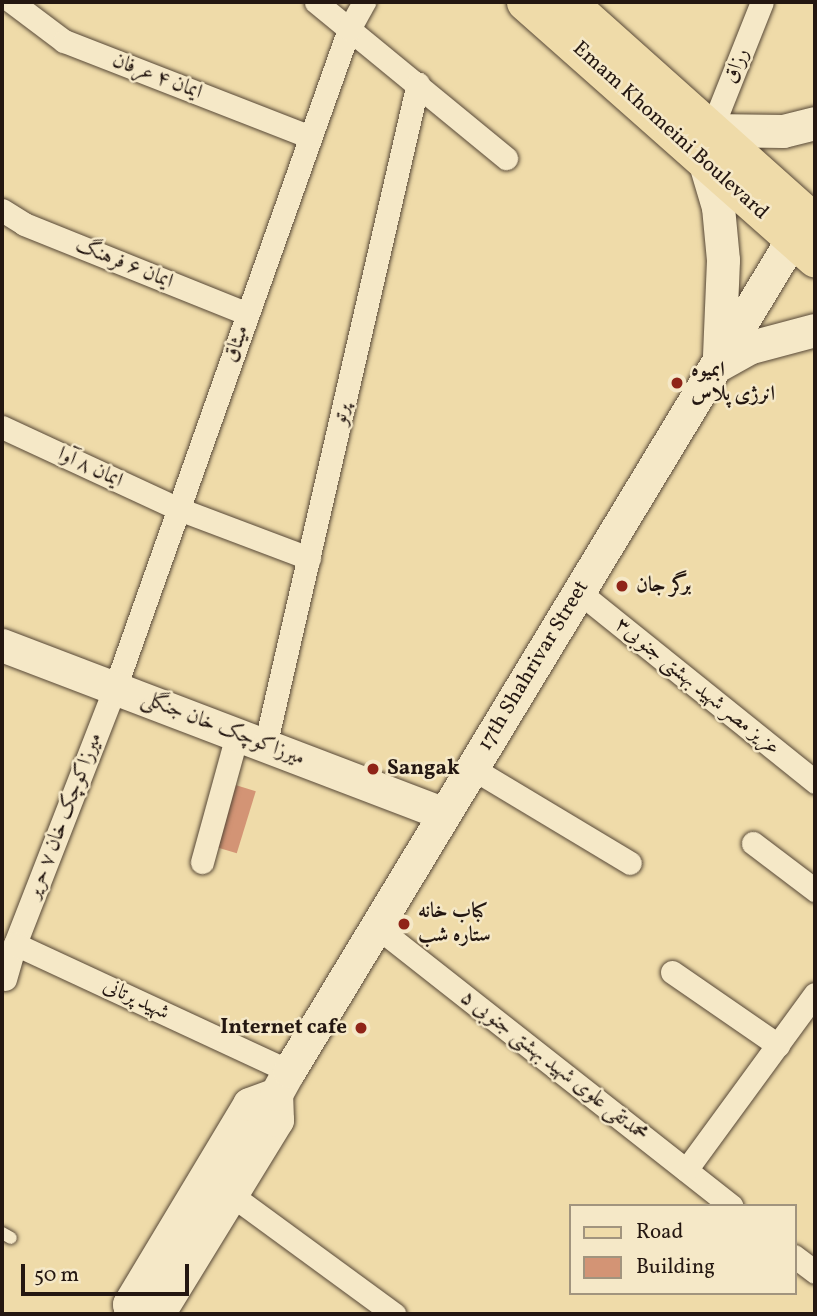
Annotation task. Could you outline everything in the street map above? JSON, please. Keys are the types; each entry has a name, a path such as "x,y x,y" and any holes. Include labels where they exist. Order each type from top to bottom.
{"main road":[{"name":"Emam Khomeini Boulevard","path":"525,2 809,227"},
{"name":"Emam Khomeini Boulevard","path":"568,2 708,145"},
{"path":"718,365 723,260 708,145 815,123"},
{"name":"17th Shahrivar Street","path":"158,1314 233,1196 277,1120 283,1083 444,814 718,365 809,227"},
{"path":"718,365 751,347 815,330"},
{"name":"میرزاکوچک خان جنگلی","path":"2,645 444,814"},
{"path":"131,1314 129,1304 249,1104 283,1083"}],"street":[{"name":"ایمان ۴ عرفان","path":"12,2 64,41 310,137"},
{"path":"316,2 418,83 506,158"},
{"name":"میثاق","path":"116,688 349,29 364,2"},
{"name":"رزاق","path":"708,145 762,2"},
{"name":"پرتو","path":"202,862 251,740 309,558 418,83"},
{"name":"ایمان ۶ فرهنگ","path":"2,210 24,224 248,314"},
{"name":"ایمان ۸ آوا","path":"2,427 179,509 309,558"},
{"name":"عزیز مصر شهید بهشتی جنوبی۳","path":"579,592 815,782"},
{"name":"میرزاکوچک خان ۷ حریر","path":"15,944 116,688"},
{"path":"472,768 629,863"},
{"path":"753,843 815,890"},
{"name":"محمدتقی علوی شهید بهشتی جنوبی ۵","path":"377,927 728,1204"},
{"path":"5,979 15,944"},
{"name":"شهید پرتانی","path":"15,944 283,1083"},
{"path":"673,972 778,1045"},
{"path":"686,1170 815,994"},
{"path":"233,1196 394,1314"},
{"path":"796,1257 815,1272"}],"building":[{"path":"229,783 256,791 237,853 210,845"}],"place":[{"name":"ابمیوه انرژی پلاس","path":"677,383"},
{"name":"برگر جان","path":"622,586"},
{"name":"Sangak","path":"373,769"},
{"name":"کباب خانه ستاره شب","path":"404,924"},
{"name":"Internet cafe","path":"361,1028"}]}
